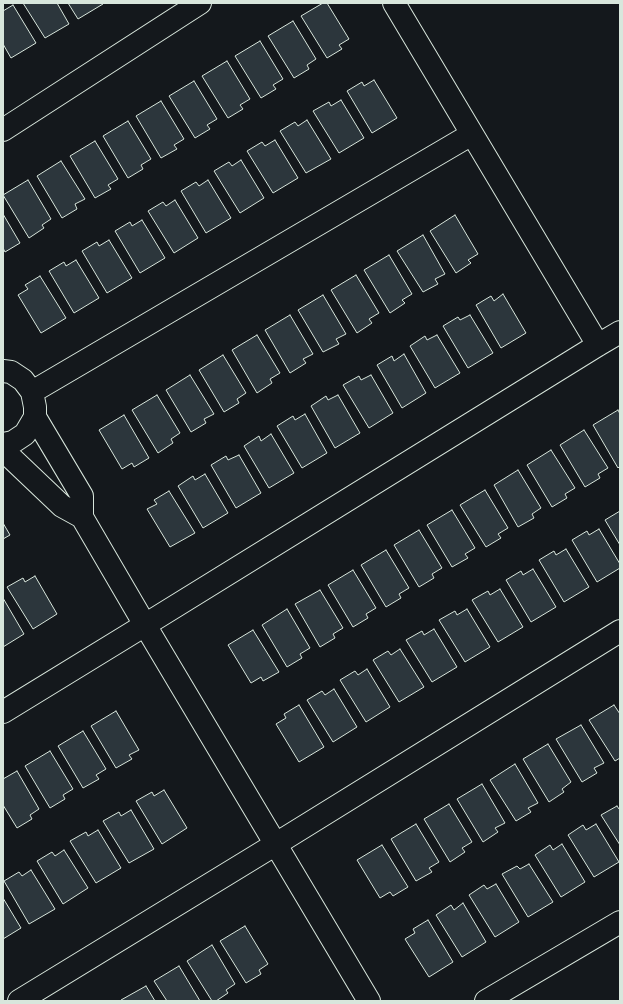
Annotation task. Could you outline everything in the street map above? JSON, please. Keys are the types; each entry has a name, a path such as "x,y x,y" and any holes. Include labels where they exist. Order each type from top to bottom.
{"street":[{"path":"3,130 200,3"},
{"path":"394,3 598,345"},
{"path":"32,392 472,134"},
{"path":"3,712 620,332"},
{"path":"3,371 11,372 23,380 32,392 35,417 82,496 82,517 369,1001"},
{"path":"3,444 12,442 24,434 35,417"},
{"path":"3,450 62,506 82,517"},
{"path":"19,1001 620,631"},
{"path":"486,1001 620,922"}],"building":[{"path":"23,3 57,3 69,24 45,38"},
{"path":"68,3 102,3 103,4 78,19"},
{"path":"323,3 327,3 349,39 339,45 342,49 327,58 301,16"},
{"path":"13,5 36,43 11,58 3,44 3,11"},
{"path":"293,21 316,59 307,65 309,69 294,78 268,36"},
{"path":"260,41 283,79 273,85 276,89 261,98 235,56"},
{"path":"227,61 250,99 240,105 243,109 228,118 202,76"},
{"path":"374,80 397,118 372,133 347,91 362,82 364,86"},
{"path":"194,81 217,119 207,125 210,129 195,138 169,96"},
{"path":"341,100 364,138 339,153 313,111 329,102 331,106"},
{"path":"161,101 184,139 174,145 177,149 161,158 136,116"},
{"path":"307,120 331,159 306,173 280,131 295,122 298,126"},
{"path":"128,121 151,159 141,165 143,169 128,178 103,136"},
{"path":"275,140 298,178 273,193 247,151 262,142 265,146"},
{"path":"95,141 118,179 108,185 111,189 95,198 70,156"},
{"path":"241,160 264,198 240,213 214,171 229,162 232,166"},
{"path":"61,161 85,199 75,204 77,209 62,218 37,176"},
{"path":"28,180 51,219 42,225 44,228 29,238 3,195"},
{"path":"208,180 231,218 206,233 181,191 196,182 199,186"},
{"path":"175,200 198,238 174,253 148,211 163,202 166,206"},
{"path":"3,214 20,243 5,252 3,248"},
{"path":"455,215 478,254 468,260 471,263 456,273 430,231"},
{"path":"142,220 165,258 140,273 115,231 130,222 132,226"},
{"path":"423,235 445,274 435,279 438,284 423,292 397,251"},
{"path":"109,240 132,278 107,293 82,251 97,242 99,246"},
{"path":"389,255 412,294 402,300 405,303 390,313 364,270"},
{"path":"76,260 99,298 74,313 49,271 64,262 66,266"},
{"path":"356,275 379,313 369,319 372,323 357,333 331,290"},
{"path":"40,276 66,318 41,333 18,295 28,289 25,285"},
{"path":"503,294 526,333 501,348 476,305 491,296 494,301"},
{"path":"323,295 346,334 336,339 339,344 323,352 298,310"},
{"path":"290,315 313,354 303,359 306,363 290,373 265,330"},
{"path":"470,315 493,353 468,368 443,326 458,317 460,320"},
{"path":"257,335 280,373 270,379 272,383 257,393 232,350"},
{"path":"437,335 460,373 435,388 410,346 425,336 427,340"},
{"path":"404,354 426,393 402,408 377,365 392,356 394,361"},
{"path":"223,355 246,393 237,399 239,403 224,412 199,370"},
{"path":"190,375 214,414 204,419 206,423 191,432 166,390"},
{"path":"371,375 393,413 369,428 343,385 359,376 361,380"},
{"path":"157,395 180,433 171,439 173,443 158,453 132,410"},
{"path":"338,395 360,433 335,448 311,406 326,396 328,400"},
{"path":"618,410 620,414 620,466 618,468 593,425"},
{"path":"305,414 327,453 302,468 277,426 293,416 295,420"},
{"path":"124,415 149,458 134,467 132,463 122,469 99,430"},
{"path":"584,430 608,468 598,474 600,478 585,487 560,445"},
{"path":"271,434 294,473 269,488 244,446 259,436 261,441"},
{"path":"551,450 575,488 565,494 567,498 552,507 527,465"},
{"path":"239,455 261,493 236,508 211,465 226,456 228,460"},
{"path":"518,470 541,508 532,514 534,518 518,527 494,485"},
{"path":"205,474 228,513 203,528 178,486 193,476 195,480"},
{"path":"485,490 508,528 498,534 501,538 486,547 460,505"},
{"path":"169,491 195,533 170,547 147,509 157,504 154,500"},
{"path":"452,510 475,548 465,554 468,558 452,567 427,525"},
{"path":"620,511 620,545 605,520"},
{"path":"3,523 10,535 3,539"},
{"path":"599,529 620,564 620,568 597,582 572,540 587,531 589,535"},
{"path":"419,530 442,568 432,574 434,578 419,587 394,545"},
{"path":"566,549 589,587 564,602 539,560 554,551 556,555"},
{"path":"386,550 409,588 399,594 401,598 386,607 361,565"},
{"path":"533,569 556,607 531,622 506,580 521,571 523,575"},
{"path":"353,570 376,608 366,614 368,618 353,627 328,585"},
{"path":"35,576 57,614 33,629 7,587 23,578 25,582"},
{"path":"500,589 523,627 498,642 472,600 488,591 490,595"},
{"path":"320,590 343,628 333,634 335,638 320,647 295,604"},
{"path":"3,598 24,634 3,647"},
{"path":"287,609 310,648 300,654 302,658 287,667 262,625"},
{"path":"467,609 490,647 465,662 439,620 455,611 457,615"},
{"path":"434,629 457,667 432,682 406,640 422,631 424,635"},
{"path":"253,630 279,672 263,681 261,677 251,683 228,645"},
{"path":"400,649 424,687 399,702 373,660 388,651 391,655"},
{"path":"367,669 390,707 366,722 340,680 355,671 358,675"},
{"path":"334,689 357,727 333,742 307,700 322,691 325,695"},
{"path":"299,705 324,747 299,762 276,724 286,718 284,714"},
{"path":"614,705 620,714 620,758 615,761 589,720"},
{"path":"116,711 139,750 129,755 132,759 116,768 91,726"},
{"path":"581,725 604,763 594,768 597,773 582,782 556,739"},
{"path":"83,731 106,769 96,775 99,779 83,788 58,746"},
{"path":"548,744 571,782 562,789 564,792 549,802 523,759"},
{"path":"50,751 73,789 63,795 65,799 50,808 25,766"},
{"path":"515,764 538,803 528,808 531,812 516,821 490,780"},
{"path":"17,771 39,809 30,815 32,819 17,828 3,805 3,779"},
{"path":"482,784 505,823 495,828 498,832 483,842 457,799"},
{"path":"164,790 187,828 162,844 136,801 152,792 154,796"},
{"path":"449,804 472,842 462,848 465,852 450,862 424,819"},
{"path":"617,806 620,809 620,845 601,815"},
{"path":"131,810 154,849 129,863 103,821 119,812 121,816"},
{"path":"416,824 439,862 429,868 432,872 416,881 391,839"},
{"path":"596,824 619,862 594,877 568,835 583,825 586,830"},
{"path":"98,830 121,868 96,883 70,841 86,832 88,836"},
{"path":"562,844 585,882 561,897 535,855 550,845 553,850"},
{"path":"382,845 408,887 393,896 390,892 380,898 357,860"},
{"path":"64,850 88,888 63,904 37,861 52,852 55,856"},
{"path":"529,864 553,902 528,917 502,874 517,866 520,869"},
{"path":"31,870 55,909 29,924 4,881 19,872 22,876"},
{"path":"496,884 519,922 495,937 469,895 484,885 487,889"},
{"path":"3,898 21,928 3,939"},
{"path":"463,903 486,942 462,957 436,915 451,905 454,910"},
{"path":"428,920 453,962 429,977 405,939 415,933 413,929"},
{"path":"245,926 268,964 259,970 261,974 246,983 220,941"},
{"path":"212,945 235,984 226,990 228,993 216,1001 212,1001 187,961"},
{"path":"179,966 200,1001 167,1001 154,981"},
{"path":"146,986 155,1001 121,1001 121,1000"}]}
